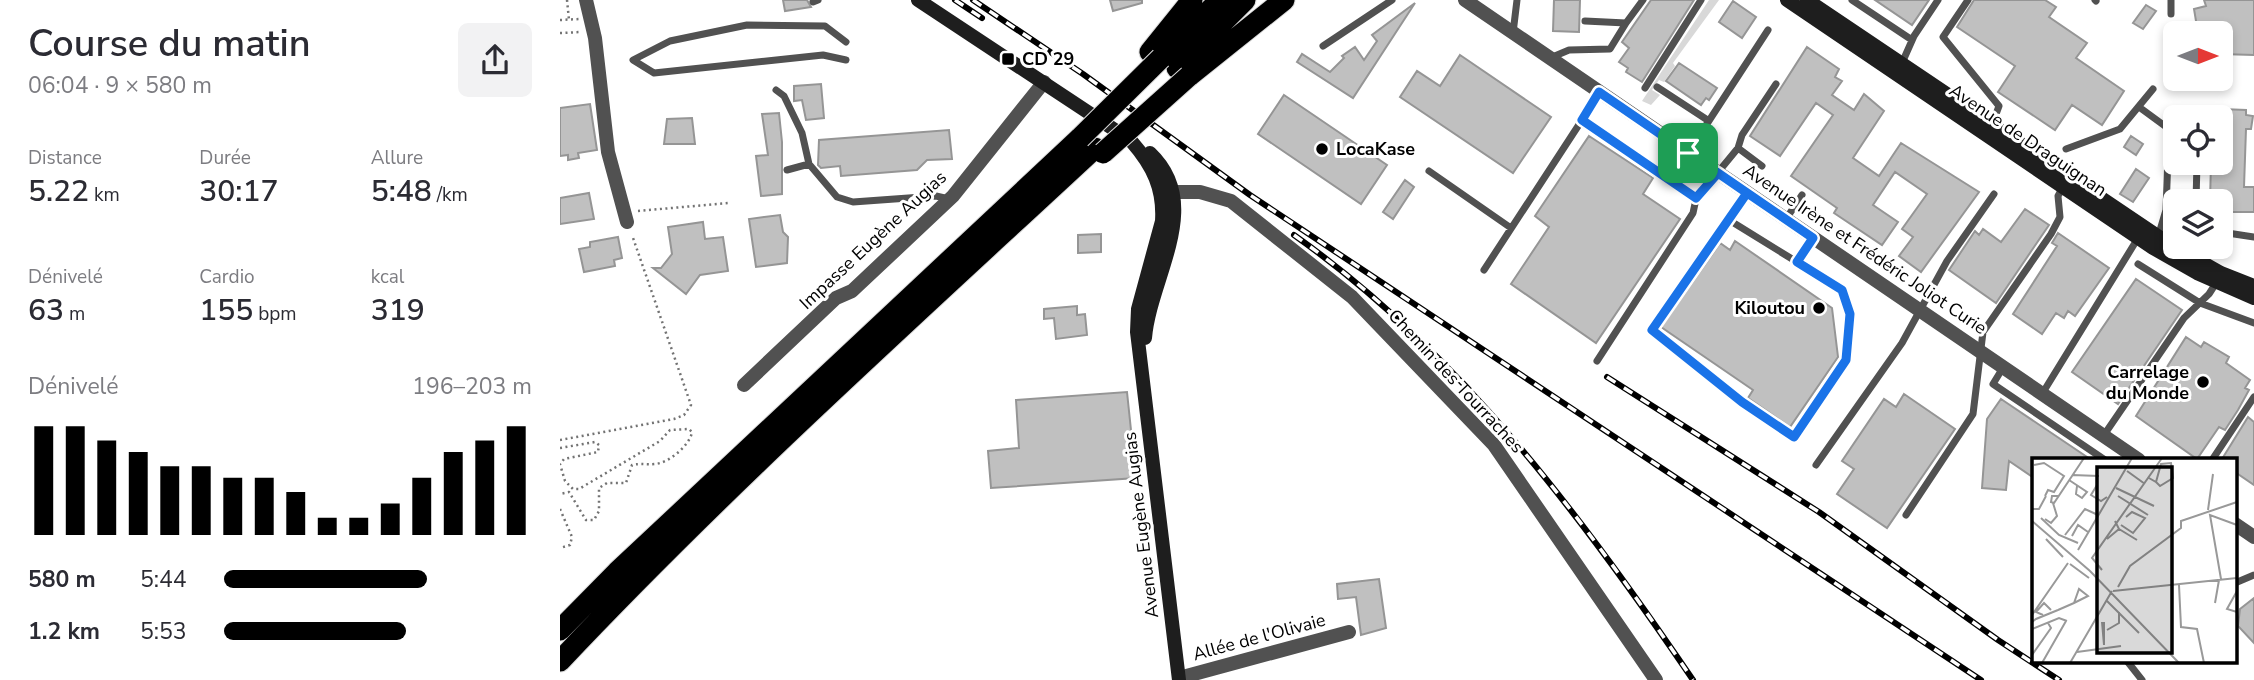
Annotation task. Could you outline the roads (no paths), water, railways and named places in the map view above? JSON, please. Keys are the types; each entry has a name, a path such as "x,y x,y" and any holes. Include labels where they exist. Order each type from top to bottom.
{"highway":[{"path":"1169,63 1192,0"},
{"path":"560,630 617,572 1052,163 1087,143 1169,63 1220,0"},
{"path":"560,661 692,527 1016,220 1087,143 1169,63 1245,0"},
{"path":"1169,63 1284,0"}],"main road":[{"name":"Avenue Eugène Augias","path":"918,0 1132,142 1158,161 1169,176 1167,191 1175,215 1173,232 1148,311 1142,366 1179,679"},
{"name":"Avenue de Draguignan","path":"1787,0 1815,6 1899,69 2156,242 2254,298"},
{"name":"Avenue de Draguignan","path":"2066,181 2138,238 2156,242"},
{"name":"Avenue de Draguignan","path":"2219,278 2254,286"}],"street":[{"path":"586,0 595,38 608,152 626,216"},
{"name":"Avenue Irène et Frédéric Joliot Curie","path":"1465,0 2136,458"},
{"name":"Impasse Eugène Augias","path":"744,385 836,298 852,291 949,199 1044,82"},
{"name":"Chemin des Tourraches","path":"1167,191 1200,192 1231,201 1352,297 1494,445 1656,680"},
{"path":"2236,525 2254,537"},
{"name":"Allée de l'Olivaie","path":"1179,679 1349,632"}],"lane":[{"path":"1323,46 1392,0"},
{"path":"1513,33 1517,0"},
{"path":"1550,58 1569,50 1610,49 1643,0"},
{"path":"1644,88 1700,0"},
{"path":"1852,0 1912,40"},
{"path":"1899,69 1912,40 1938,0"},
{"path":"1968,0 1943,37 1999,106 1989,130"},
{"path":"2171,0 2171,14"},
{"path":"1584,21 1626,23"},
{"path":"846,42 825,26 747,25 670,41 633,60 654,73 823,55 846,60"},
{"path":"1688,153 1768,30"},
{"path":"1597,361 1693,213 1696,198 1738,148 1742,135 1776,84"},
{"path":"1657,87 1709,121"},
{"path":"2066,149 2120,129 2153,89"},
{"path":"776,90 784,96 802,133 809,164 837,197 853,202 936,196 949,199"},
{"path":"1484,270 1599,92"},
{"path":"2139,107 2169,129 2166,210 2156,242"},
{"path":"1582,120 1696,198"},
{"path":"1738,148 1762,166"},
{"path":"787,170 809,164"},
{"path":"1429,171 1511,228"},
{"path":"1906,515 1973,414 1983,332 2051,234 2060,216 2058,196 2066,181"},
{"path":"1729,220 1842,290 1850,314 1846,360 1794,437 1742,402 1652,330 1747,193"},
{"path":"1816,465 1902,343 1947,261 1994,194"},
{"path":"1786,219 1802,195"},
{"path":"2233,234 2254,237"},
{"path":"1797,262 1813,238"},
{"path":"2042,394 2138,238"},
{"path":"2138,264 2200,303 2254,323"},
{"path":"2104,435 2184,318 2200,303 2219,278"},
{"path":"2004,366 1993,384 2102,458"},
{"path":"2213,458 2254,397"},
{"path":"2236,583 2254,575"},
{"path":"2128,662 2142,680"}],"railway":[{"path":"955,0 982,18"},
{"path":"973,0 1083,74 1250,195 1981,680"},
{"path":"1294,235 1354,281 1410,330 1463,383 1561,497 1693,680"},
{"path":"1607,377 1819,512 1998,640 2059,680"}],"place":[{"name":"CD 29","path":"1008,59"},
{"name":"LocaKase","path":"1322,149"},
{"name":"Kiloutou","path":"1819,308"},
{"name":"Carrelage du Monde","path":"2203,382"}]}
